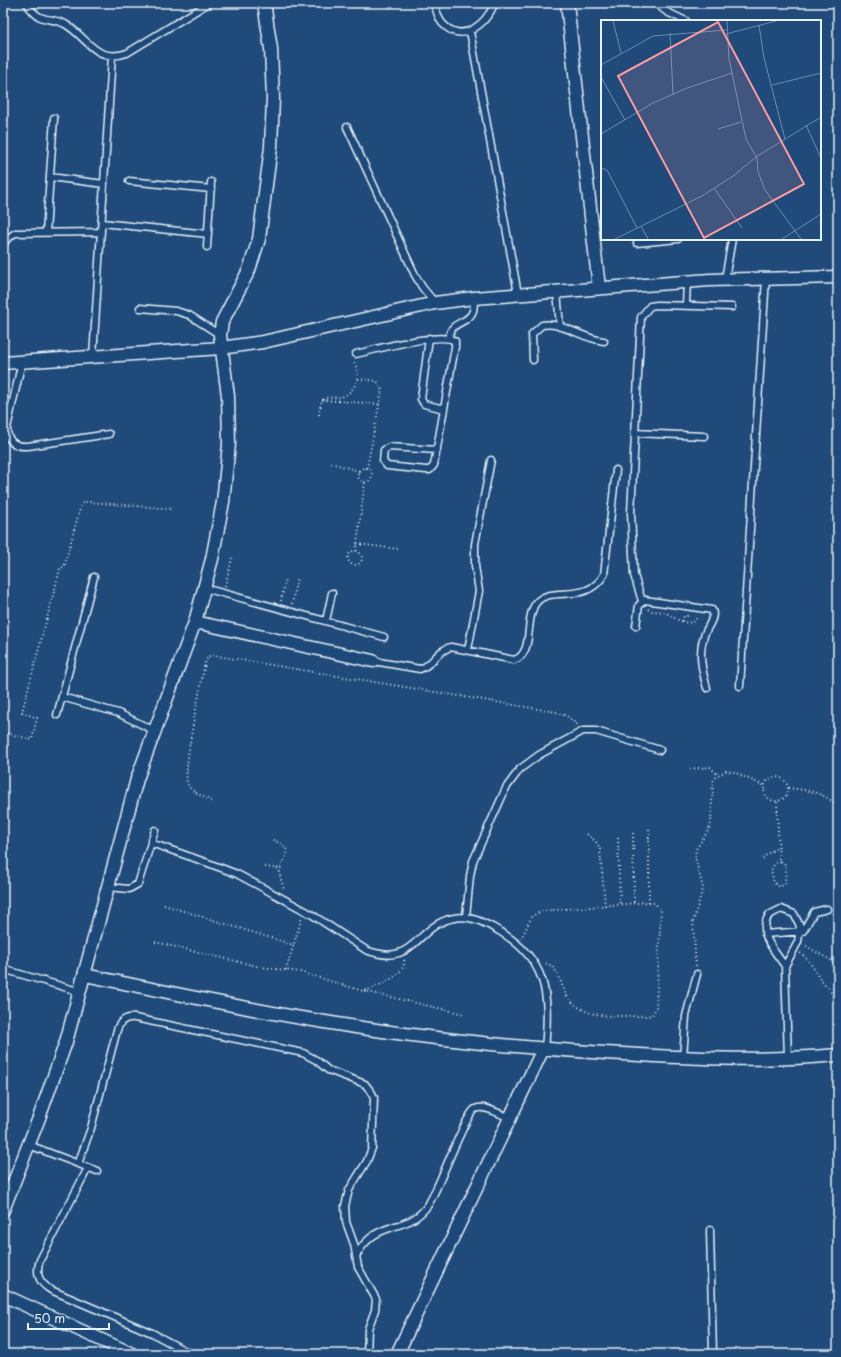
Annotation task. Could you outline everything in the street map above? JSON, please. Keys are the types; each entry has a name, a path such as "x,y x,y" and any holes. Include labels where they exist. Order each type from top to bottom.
{"street":[{"path":"3,1210 55,1074 81,992 137,779 195,622 220,516 229,444 228,396 220,335 222,322 249,270 259,239 271,147 273,98 271,49 264,3"},
{"path":"567,3 600,288"},
{"path":"3,363 221,348 263,342 435,303 474,298 725,279 838,277"},
{"path":"195,622 373,661"},
{"path":"85,975 200,999 315,1020 431,1037 544,1049 683,1058 788,1058 838,1055"},
{"path":"397,1354 544,1049"},
{"path":"3,1295 132,1354"}],"lane":[{"path":"28,5 38,17 63,23 97,52 112,56 127,53 209,3"},
{"path":"434,3 441,22 454,31 470,31 483,23 495,3"},
{"path":"655,3 667,12 684,20"},
{"path":"470,31 518,294"},
{"path":"94,357 112,56"},
{"path":"46,232 54,118"},
{"path":"347,127 415,275 422,287 435,303"},
{"path":"50,177 104,184"},
{"path":"130,181 211,189"},
{"path":"207,247 211,182"},
{"path":"102,224 208,234"},
{"path":"3,247 5,241 15,233 101,232"},
{"path":"637,244 670,240"},
{"path":"725,279 732,240"},
{"path":"740,686 766,278"},
{"path":"686,305 688,282"},
{"path":"557,291 560,327"},
{"path":"449,338 449,334 454,326 470,316 473,311 474,298"},
{"path":"636,626 638,609 642,601 637,588 632,562 631,506 641,317 650,306 657,305 732,307"},
{"path":"140,308 176,311 189,315 220,335"},
{"path":"533,360 531,341 532,334 536,329 548,324 560,327 588,339 604,341"},
{"path":"429,338 421,399 424,404 444,409"},
{"path":"356,354 429,338 452,339 456,344 437,450 434,465 430,470 387,466 383,460 384,450 389,446 437,450"},
{"path":"22,361 7,428 7,436 12,443 19,447 23,447 109,434"},
{"path":"634,433 704,436"},
{"path":"468,650 479,591 475,566 475,544 491,460"},
{"path":"373,661 420,669 427,667 443,649 451,647 514,660 519,658 526,650 533,608 537,601 544,597 584,592 599,582 604,575 616,470"},
{"path":"57,715 94,577"},
{"path":"204,588 384,637"},
{"path":"326,621 332,593"},
{"path":"642,601 650,600 710,608 714,613 702,646 702,667 707,688"},
{"path":"62,697 125,715 155,731"},
{"path":"466,917 473,861 506,788 520,769 530,761 583,731 596,731 660,750"},
{"path":"108,887 128,889 138,884 155,830"},
{"path":"151,843 230,872 288,901 366,950 380,956 394,955 407,950 442,921 466,917 489,925 518,945 534,963 546,992 548,1008 544,1049"},
{"path":"785,966 771,946 765,934 764,927 769,915 781,909 788,910 798,919 800,932 798,942 785,966 788,1058"},
{"path":"765,934 800,932 805,929 814,912 827,909"},
{"path":"3,969 81,992"},
{"path":"683,1058 686,1016 697,974"},
{"path":"78,1164 91,1128 117,1030 121,1021 125,1018 135,1018 303,1053 316,1060 328,1070 365,1084 372,1092 372,1148 367,1161 349,1190 345,1206 346,1222 361,1275 376,1299 375,1310 368,1329 367,1354"},
{"path":"356,1256 365,1241 381,1230 414,1220 424,1210 445,1172 466,1122 476,1109 487,1109 510,1118"},
{"path":"29,1144 97,1172"},
{"path":"88,1168 40,1260 37,1269 38,1278 43,1286 51,1290 152,1333 191,1354"},
{"path":"710,1230 713,1354"},
{"path":"352,1239 365,1241"}],"path":[{"path":"322,400 325,398 341,396 354,388 358,379 357,368 353,360 356,354"},
{"path":"358,379 373,380 380,383 382,390 367,468"},
{"path":"322,400 379,404"},
{"path":"319,415 322,400"},
{"path":"331,463 359,471 367,468"},
{"path":"365,481 372,477 371,471 367,468"},
{"path":"359,471 359,476 365,481"},
{"path":"356,551 365,481"},
{"path":"3,732 32,740 37,718 22,712 60,568 64,567 81,505 84,502 90,502 172,510"},
{"path":"356,544 398,549"},
{"path":"356,551 361,554 361,560 355,565 350,563 347,558 350,552 356,551"},
{"path":"223,593 232,558"},
{"path":"291,611 297,577"},
{"path":"277,608 284,592 286,578"},
{"path":"642,601 650,611 665,613 677,620 688,623 695,622 698,612 704,608"},
{"path":"211,801 190,788 186,781 190,747 205,663 211,655 556,712 571,719 583,731"},
{"path":"690,769 710,767 718,775"},
{"path":"697,974 693,922 703,888 695,857 696,850 712,823 713,781 718,775 726,772 734,772 764,786"},
{"path":"777,777 784,780 788,788 787,796 777,802 766,797 764,786 769,779 777,777"},
{"path":"788,788 821,794 833,801 838,807"},
{"path":"777,802 779,861"},
{"path":"648,902 649,828"},
{"path":"633,833 634,904"},
{"path":"587,834 597,843 600,849 605,906"},
{"path":"618,838 620,905"},
{"path":"273,840 280,843 286,850 286,861 281,869 281,877 288,901"},
{"path":"763,859 767,854 778,847"},
{"path":"779,861 786,865 787,873 785,883 780,887 774,883 771,870 773,864 779,861"},
{"path":"265,867 281,869"},
{"path":"518,945 529,921 536,913 648,902 658,905 662,913 656,1008 652,1015 602,1016 590,1013 579,1008 569,1000 554,968 548,964 534,963"},
{"path":"164,905 294,945"},
{"path":"286,970 304,910"},
{"path":"155,942 261,968 300,972 363,991 464,1014"},
{"path":"798,942 832,961 838,971"},
{"path":"794,950 808,960 820,981 831,989"},
{"path":"363,991 368,990 401,972 404,965 402,952"},
{"path":"832,961 838,953"},
{"path":"838,983 832,986 831,989 832,997 838,1000"}]}
